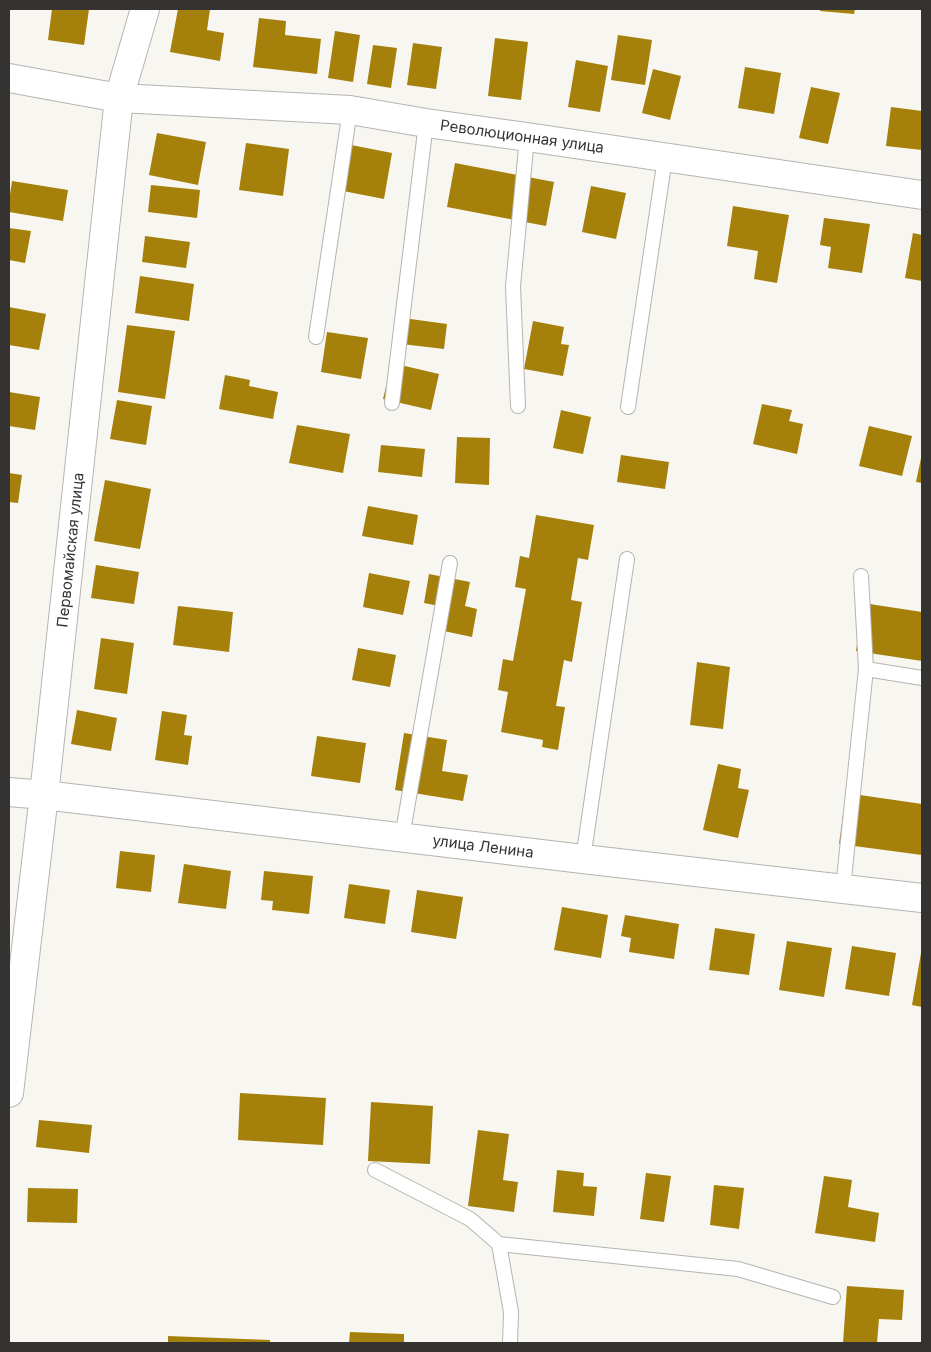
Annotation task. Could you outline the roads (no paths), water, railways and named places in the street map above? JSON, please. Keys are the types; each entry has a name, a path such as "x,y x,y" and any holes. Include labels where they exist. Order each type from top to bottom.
{"street":[{"name":"Первомайская улица","path":"9,1093 44,794 119,98 145,9"},
{"name":"Революционная улица","path":"9,78 119,98 350,110 426,123 922,195"},
{"name":"улица Ленина","path":"9,792 44,794 922,898"}],"lane":[{"path":"316,337 350,110"},
{"path":"392,403 426,123"},
{"path":"518,406 513,286 527,137"},
{"path":"628,407 666,158"},
{"path":"583,859 627,559"},
{"path":"402,837 450,563"},
{"path":"843,888 866,669 861,576"},
{"path":"866,669 922,678"},
{"path":"375,1170 470,1219 499,1244 738,1269 833,1297"},
{"path":"499,1244 511,1312 510,1343"}]}
